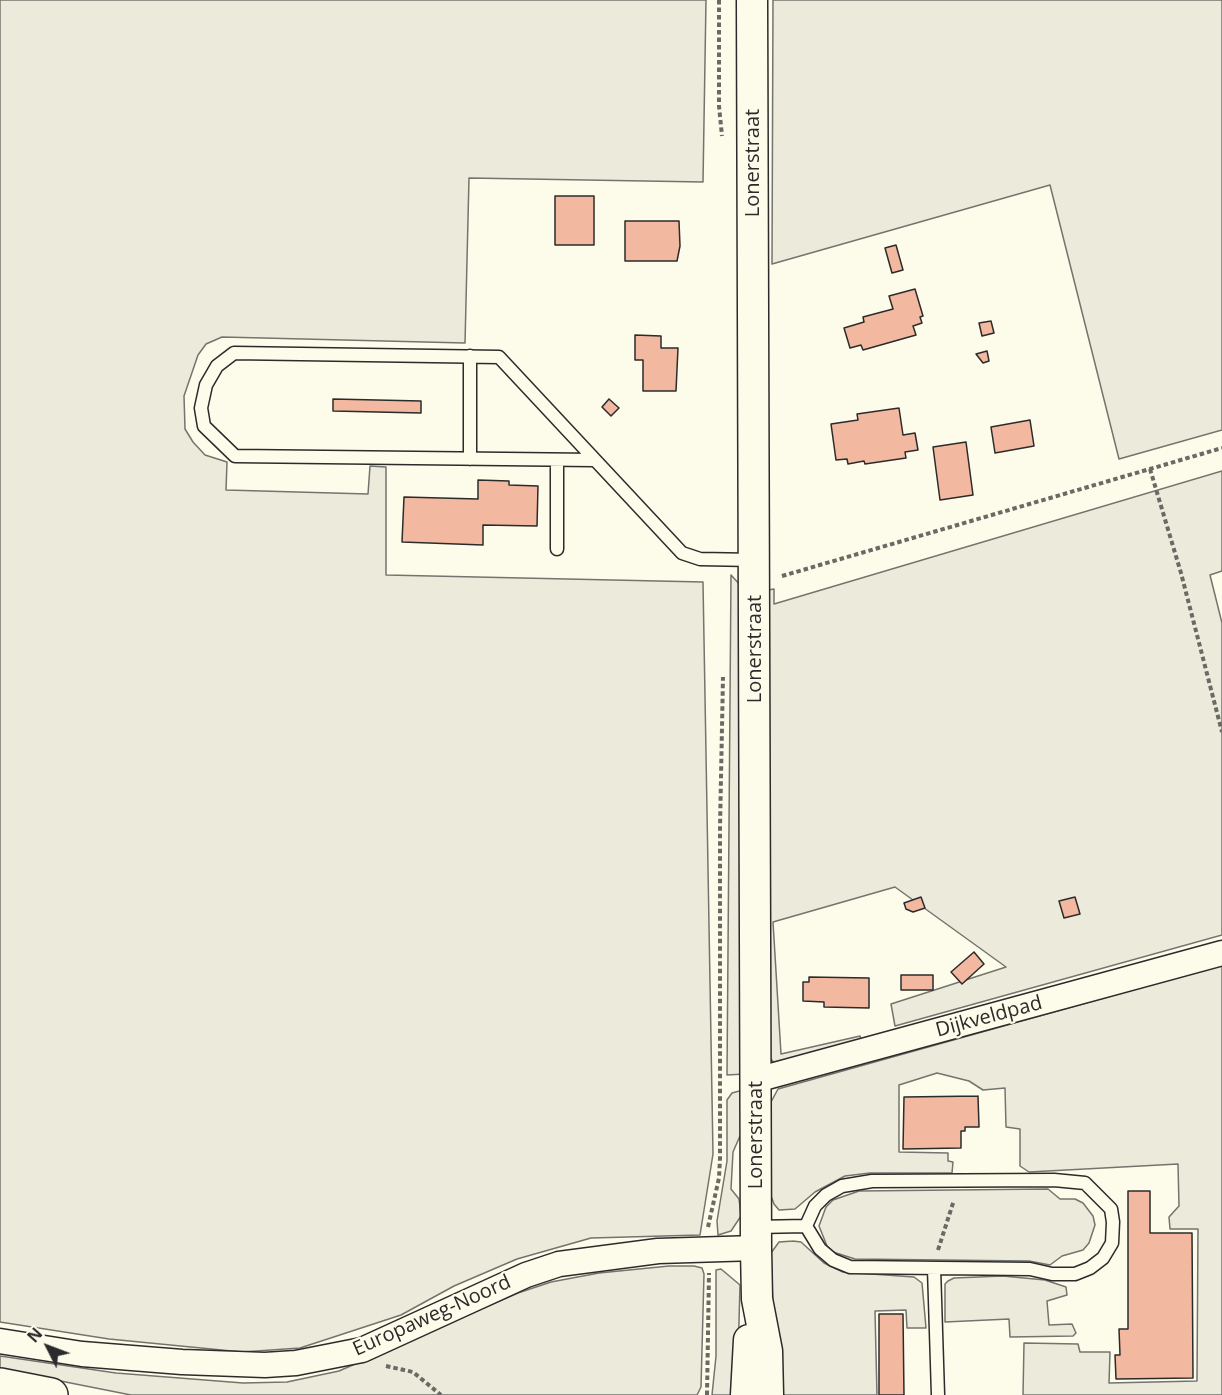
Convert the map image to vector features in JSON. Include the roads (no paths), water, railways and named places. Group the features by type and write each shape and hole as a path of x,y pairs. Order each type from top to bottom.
{"main road":[{"path":"0,1385 51,1395"}],"street":[{"name":"Lonerstraat","path":"752,0 756,1237 757,1299 767,1351 768,1395"},
{"name":"Dijkveldpad","path":"756,1080 1222,953"},
{"name":"Europaweg-Noord","path":"0,1341 82,1354 265,1365 335,1357 371,1346 526,1275 559,1264 658,1251 708,1251 756,1237"},
{"name":"Lonerstraat","path":"746,1395 747,1351 757,1299"}],"lane":[{"path":"594,460 235,456 222,446 204,426 201,408 206,385 217,366 234,353 499,357 682,553 700,559 754,568"},
{"path":"470,356 470,459"},
{"path":"557,460 557,549"},
{"path":"1054,1180 1085,1183 1111,1209 1112,1243 1103,1258 1090,1268 1075,1274 1052,1274 1030,1269 850,1267 833,1260 820,1250 806,1226 815,1206 826,1194 842,1186 872,1181 1054,1180"},
{"path":"756,1237 806,1226"},
{"path":"934,1268 938,1395"}]}
